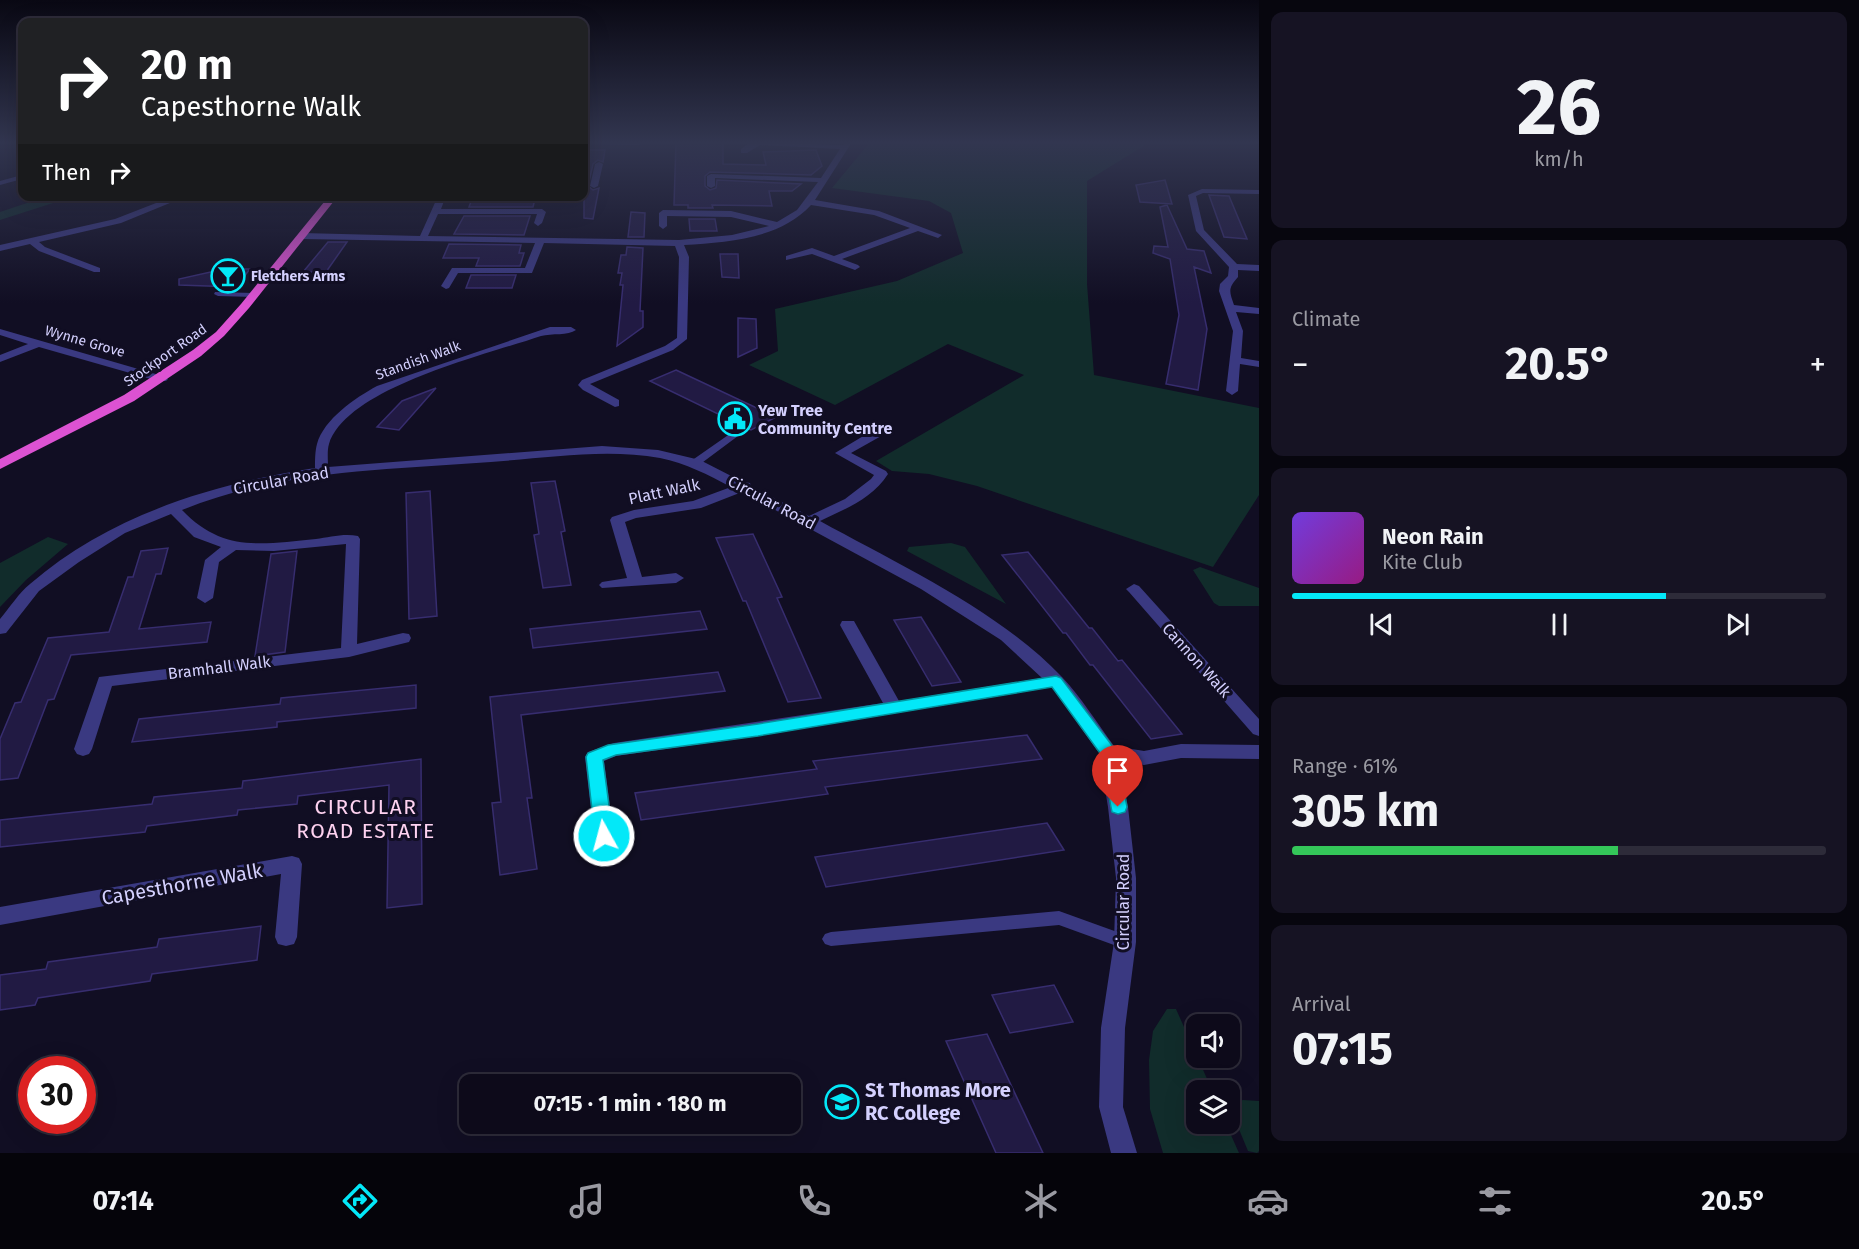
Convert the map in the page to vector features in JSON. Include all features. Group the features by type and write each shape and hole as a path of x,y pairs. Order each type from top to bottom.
{"highway":[{"name":"Stockport Road","path":"0,465 87,422 162,379 220,334 330,201"}],"street":[{"path":"302,236 679,243 734,237 778,225 796,215 814,196"},
{"path":"1192,196 1200,231 1234,267 1259,268"},
{"path":"0,248 118,221 170,201"},
{"path":"423,238 439,201"},
{"path":"810,202 876,213 938,235"},
{"path":"434,211 542,212 538,223"},
{"path":"663,226 663,213 732,214 778,225"},
{"path":"834,259 918,228"},
{"path":"32,241 42,249 97,270"},
{"path":"446,286 455,270 529,271 540,241"},
{"path":"615,403 584,385 586,382 669,348 682,339 684,257 679,243"},
{"path":"789,258 812,251 855,267"},
{"path":"1232,391 1238,331 1224,291 1225,284 1233,277 1234,267"},
{"path":"1230,308 1259,311"},
{"name":"Standish Walk","path":"321,471 323,444 333,426 363,398 381,388 446,364 550,330 571,330"},
{"name":"Wynne Grove","path":"0,332 162,379"},
{"path":"0,359 39,343"},
{"path":"1234,360 1259,364"},
{"path":"809,521 864,492 878,481 881,474 842,453 879,432"},
{"name":"Circular Road","path":"0,629 34,588 120,530 209,494 259,481 321,471 602,450 658,454 695,463 745,486 926,586 1006,636 1056,681 1108,752 1118,807 1126,878 1125,942 1113,1028 1111,1107 1124,1153"},
{"name":"Platt Walk","path":"636,582 617,520 634,514 696,505 745,486"},
{"path":"172,508 200,535 232,546 252,547 353,539 349,652"},
{"path":"205,598 212,560 232,546"},
{"path":"607,585 676,578"},
{"name":"Cannon Walk","path":"1134,589 1259,730"},
{"path":"848,625 894,707"},
{"name":"Bramhall Walk","path":"83,749 105,681 349,652 403,638"},
{"path":"604,836 594,757 614,750 758,730 1056,681"},
{"path":"1108,752 1144,758 1180,751 1259,752"},
{"name":"Capesthorne Walk","path":"0,916 292,864 286,938"}],"lane":[{"path":"218,294 254,295"},
{"path":"695,463 734,434"},
{"path":"831,939 1059,918 1125,942"}],"green space":[{"path":"890,196 1087,196 1087,284 1094,375 1259,408 1259,495 1213,567 977,486 929,474 892,471 876,461 1024,375 948,344 835,405 749,365 778,351 775,309 897,281 963,253 951,213 929,201"},
{"path":"33,201 59,201 0,220 0,212"},
{"path":"48,537 68,544 26,580 0,607 0,563"},
{"path":"951,543 965,547 1006,604 907,551 909,547"},
{"path":"1200,567 1259,588 1259,606 1219,606 1214,603 1193,570"},
{"path":"1167,1009 1176,1009 1186,1032 1186,1068 1202,1068 1208,1080 1186,1080 1186,1134 1230,1134 1239,1153 1163,1153 1150,1109 1149,1060 1153,1031"},
{"path":"1240,1101 1259,1101 1259,1151 1257,1153 1248,1151 1240,1132"}],"building":[{"path":"588,196 597,196 593,219 584,218 584,201 588,201"},
{"path":"674,196 770,196 772,206 712,205 713,208 688,208 688,205 674,205"},
{"path":"1139,196 1170,196 1172,204 1140,202"},
{"path":"1209,196 1229,196 1247,239 1224,237"},
{"path":"471,201 534,201 533,207 469,207"},
{"path":"1167,205 1187,249 1204,251 1211,273 1194,267 1207,329 1198,390 1166,384 1179,315 1170,259 1153,253 1154,246 1168,247 1160,207"},
{"path":"631,212 645,213 644,237 628,237"},
{"path":"464,216 530,216 524,235 454,234"},
{"path":"689,219 715,219 717,231 690,231"},
{"path":"328,242 347,242 326,272 303,272"},
{"path":"449,244 521,245 519,253 524,253 520,266 476,266 479,258 443,258"},
{"path":"627,247 643,248 640,311 643,311 643,327 617,346 623,285 620,285 622,273 618,273 621,255 626,255"},
{"path":"720,254 738,254 739,278 722,277"},
{"path":"224,269 250,269 236,287 179,285 179,279"},
{"path":"471,275 516,275 512,288 466,288"},
{"path":"738,318 756,319 757,348 738,357"},
{"path":"676,370 776,417 751,430 650,381"},
{"path":"436,388 399,430 377,427 402,401"},
{"path":"555,481 565,531 561,532 571,585 543,588 534,535 539,534 531,483"},
{"path":"430,491 437,616 409,619 406,493"},
{"path":"753,534 782,597 777,598 821,698 788,702 746,601 743,601 716,538"},
{"path":"168,548 161,574 156,574 139,629 211,622 207,642 71,655 54,699 48,700 18,778 0,780 0,739 15,703 21,702 48,638 109,632 128,577 133,577 141,551"},
{"path":"297,551 285,652 255,656 271,554"},
{"path":"1028,552 1089,628 1092,628 1118,661 1122,660 1182,734 1151,739 1002,555"},
{"path":"700,611 707,629 533,648 530,629"},
{"path":"921,617 961,682 932,686 894,620"},
{"path":"718,672 725,691 521,715 532,798 527,798 537,869 500,875 492,803 501,802 490,697"},
{"path":"416,685 416,708 277,722 277,727 132,742 139,719 280,704 281,698"},
{"path":"1027,735 1042,759 825,787 828,794 641,820 635,793 817,769 813,761"},
{"path":"421,759 422,904 387,908 389,785 298,796 297,804 238,810 237,815 147,826 145,832 0,847 0,820 152,804 154,797 242,788 243,781"},
{"path":"1047,823 1064,850 826,887 815,857"},
{"path":"261,926 257,960 152,974 150,981 38,998 35,1005 0,1010 0,975 46,969 48,962 157,947 159,939"},
{"path":"1054,985 1073,1022 1010,1033 992,995"},
{"path":"987,1034 1043,1153 996,1153 946,1041"}],"place":[{"name":"Fletchers Arms","path":"228,276"},
{"name":"Yew Tree Community Centre","path":"735,419"},
{"name":"St Thomas More RC College","path":"842,1102"}],"district":[{"name":"CIRCULAR ROAD ESTATE","path":"366,819"}],"route":[{"path":"604,836 594,757 614,750 758,730 1056,681 1108,752 1118,807"}]}
